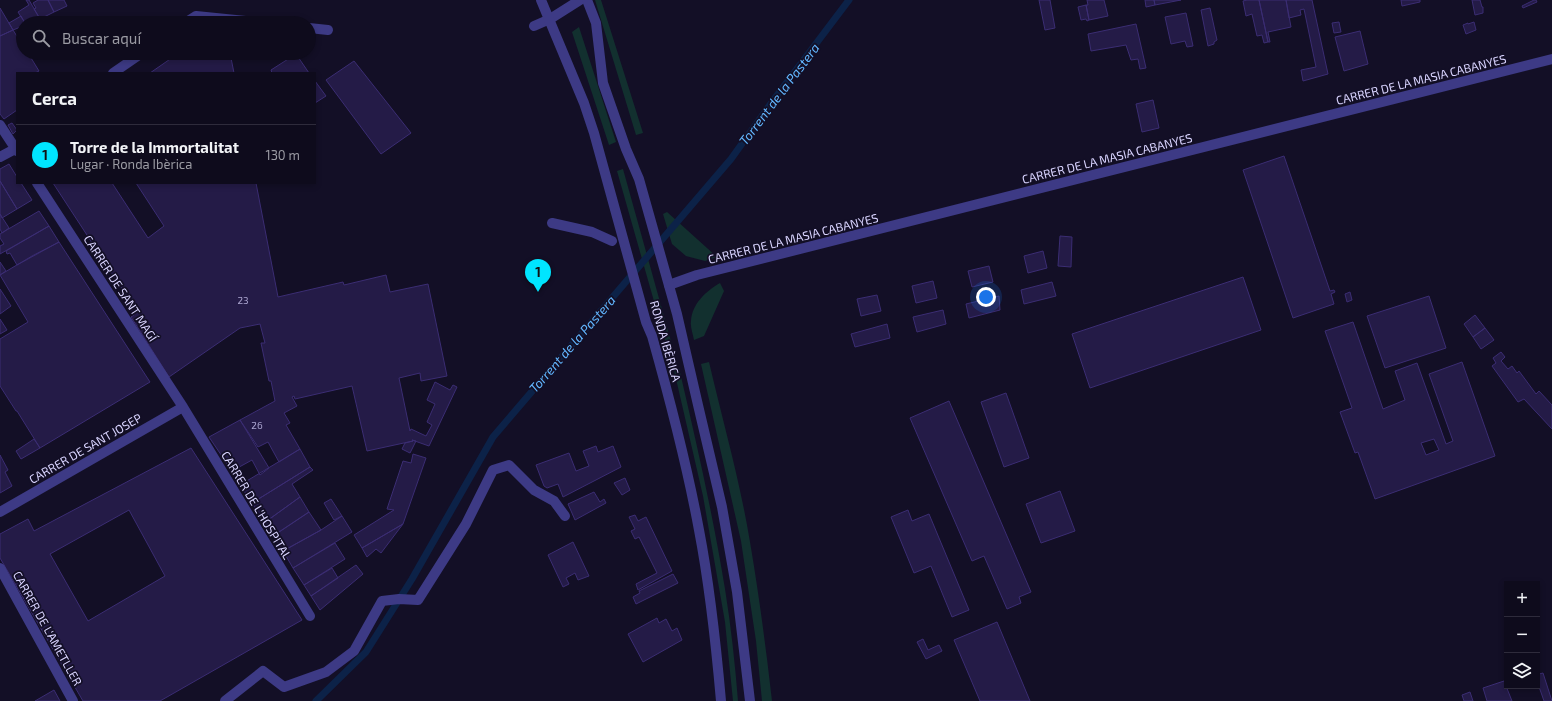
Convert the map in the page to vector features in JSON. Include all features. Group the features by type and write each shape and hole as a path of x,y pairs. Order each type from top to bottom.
{"street":[{"name":"RONDA IBÈRICA","path":"541,0 584,103 594,133 681,443 699,531 715,633 721,701"},
{"path":"534,26 550,19 580,0"},
{"name":"RONDA IBÈRICA","path":"587,0 596,23 603,83 626,149 639,179 669,285 722,508 737,592 750,701"},
{"path":"316,29 328,30"},
{"name":"CARRER DE LA MASIA CABANYES","path":"669,285 697,275 1552,59"},
{"path":"114,72 132,60"},
{"path":"0,125 16,149 0,157"},
{"name":"CARRER DE SANT MAGÍ","path":"39,184 183,407"},
{"path":"552,223 592,232 612,241"},
{"name":"CARRER DE SANT JOSEP","path":"0,512 183,407"},
{"name":"CARRER DE L'HOSPITAL","path":"183,407 310,616"},
{"path":"225,701 263,671 284,687 326,672 354,651 382,601 399,599 418,600 466,524 493,470 509,466 534,490 554,501 565,516"},
{"name":"CARRER DE L'AMETLLER","path":"0,568 73,701"}],"green space":[{"path":"595,0 601,0 643,133 636,135"},
{"path":"579,27 616,142 609,145 572,32"},
{"path":"623,169 672,345 667,347 617,171"},
{"path":"667,212 717,257 705,261 686,256 672,244 663,214"},
{"path":"720,283 724,291 704,336 694,340 691,323 694,309 705,294"},
{"path":"709,362 746,519 765,641 772,701 762,701 756,641 741,541 701,364"},
{"path":"679,368 704,478 720,561 731,631 738,701 733,701 725,622 703,496 674,370"}],"building":[{"path":"26,0 29,0 38,16 21,16 18,12 29,5"},
{"path":"38,0 48,0 54,12 46,16 38,16 34,9 36,8 33,3"},
{"path":"48,0 64,0 67,6 54,12"},
{"path":"1039,0 1050,0 1055,28 1045,30"},
{"path":"1087,0 1104,0 1108,16 1089,20 1086,5 1088,5"},
{"path":"1145,0 1154,0 1155,5 1146,7"},
{"path":"1154,0 1181,0 1155,5"},
{"path":"1259,0 1268,42 1264,43 1262,35 1257,36 1252,14 1246,16 1243,1"},
{"path":"1259,0 1286,0 1291,27 1268,32 1270,42 1268,42"},
{"path":"1286,0 1312,0 1328,74 1303,81 1301,70 1316,67 1304,9 1300,10 1301,15 1289,18"},
{"path":"1401,0 1420,0 1420,2 1402,6"},
{"path":"1472,0 1480,0 1483,7 1483,13 1475,15"},
{"path":"1534,0 1537,2 1523,8 1522,6"},
{"path":"1086,5 1089,20 1087,21 1086,19 1081,20 1078,7"},
{"path":"0,8 13,30 0,36"},
{"path":"1210,8 1217,40 1214,44 1208,46 1201,10"},
{"path":"1186,13 1193,46 1187,47 1185,41 1171,44 1165,17"},
{"path":"16,19 16,29 13,30 9,23"},
{"path":"1339,22 1341,32 1334,33 1332,23"},
{"path":"1474,22 1476,30 1466,34 1463,25"},
{"path":"1136,24 1146,68 1140,69 1138,59 1131,60 1126,45 1091,51 1088,34"},
{"path":"13,30 16,35 16,60 32,60 39,71 16,72 16,111 4,119 0,114 0,36"},
{"path":"1360,31 1368,64 1344,71 1335,37"},
{"path":"169,60 231,60 234,72 151,72"},
{"path":"287,60 300,60 308,72 272,72 271,70"},
{"path":"354,61 411,133 381,154 326,80"},
{"path":"316,82 326,96 316,102"},
{"path":"1153,100 1159,128 1142,132 1136,104"},
{"path":"12,123 16,129 13,134 8,125"},
{"path":"1284,156 1330,291 1334,290 1335,292 1331,294 1334,304 1293,318 1243,170"},
{"path":"9,164 16,175 16,184 22,184 32,200 17,209 0,181 0,169"},
{"path":"0,181 17,209 2,218 0,214"},
{"path":"54,184 113,184 148,238 164,226 137,184 256,184 278,297 343,282 344,285 386,275 390,292 428,284 447,376 421,381 420,373 399,378 410,431 411,429 426,436 432,425 427,422 435,404 427,400 435,382 450,390 453,385 457,387 429,446 412,440 413,441 367,451 352,386 295,399 294,396 292,397 297,406 284,413 290,423 286,425 300,449 279,462 268,442 258,447 240,420 275,401 261,343 265,343 260,324 240,328 169,377 131,317 134,315 130,309 132,304"},
{"path":"39,211 49,226 0,254 0,246 4,244 0,238 0,234"},
{"path":"0,214 9,228 2,233 0,229"},
{"path":"49,226 59,242 17,265 10,253 7,254 6,251"},
{"path":"1060,236 1072,237 1071,267 1058,266"},
{"path":"59,242 150,382 40,448 0,386 0,339 28,322 0,275"},
{"path":"1043,251 1047,268 1028,273 1024,256"},
{"path":"0,262 6,271 0,275"},
{"path":"989,266 993,282 972,287 968,271"},
{"path":"1243,277 1261,330 1090,388 1072,334"},
{"path":"933,281 937,298 916,303 912,286"},
{"path":"1052,282 1056,296 1024,304 1021,290"},
{"path":"0,289 11,306 0,314"},
{"path":"1350,292 1352,300 1347,302 1345,294"},
{"path":"877,295 881,311 861,316 857,299"},
{"path":"999,296 1000,310 969,318 966,304"},
{"path":"1429,296 1446,348 1385,368 1367,316"},
{"path":"943,310 946,324 917,332 913,317"},
{"path":"1475,315 1485,328 1473,337 1464,324"},
{"path":"0,319 7,330 0,334"},
{"path":"1353,322 1383,409 1405,400 1395,371 1417,363 1446,444 1453,441 1429,374 1462,362 1495,456 1375,499 1358,452 1355,453 1340,412 1352,408 1325,331","holes":["1434,439 1439,450 1426,455 1421,443"]},
{"path":"887,324 890,338 855,347 851,334"},
{"path":"1485,328 1494,340 1481,349 1473,337"},
{"path":"1501,352 1505,357 1501,361 1508,369 1512,366 1517,373 1519,371 1536,394 1539,391 1552,405 1552,429 1524,399 1518,402 1492,366 1496,363 1493,358"},
{"path":"1006,393 1029,458 1004,467 981,402"},
{"path":"949,401 1031,592 1019,597 1021,603 1007,609 984,556 972,561 910,418"},
{"path":"240,420 269,468 260,475 252,460 232,471 209,437"},
{"path":"34,439 40,448 21,459 16,451"},
{"path":"412,440 416,441 410,453 402,449 405,443 413,441"},
{"path":"596,446 598,452 613,446 621,467 563,497 558,484 547,488 544,486 536,465 569,453 576,471 589,466 583,451"},
{"path":"191,448 302,620 160,701 83,701 0,558 0,534 28,519 34,531","holes":["129,510 165,576 88,621 50,554"]},
{"path":"300,449 310,467 252,503 240,485"},
{"path":"413,454 426,458 403,524 362,548 354,535 394,510 387,509 403,461 411,463"},
{"path":"0,455 8,470 5,472 12,486 0,493"},
{"path":"310,467 313,470 292,484 300,497 264,523 252,503"},
{"path":"625,478 630,490 622,495 614,483"},
{"path":"1060,491 1075,531 1041,543 1026,504"},
{"path":"594,492 600,502 604,499 606,503 575,520 568,504"},
{"path":"300,497 309,512 273,536 264,523"},
{"path":"331,499 342,516 334,520 324,503"},
{"path":"908,510 912,521 929,514 969,610 952,617 931,566 914,573 891,517"},
{"path":"309,512 321,530 283,551 273,536"},
{"path":"635,515 638,521 646,517 672,571 638,590 636,584 657,573 639,537 635,539 631,531 635,529 629,517"},
{"path":"342,516 352,532 293,568 283,551 321,530"},
{"path":"403,524 381,553 376,549 367,557 362,548"},
{"path":"573,542 589,576 578,580 575,573 566,578 569,584 563,587 548,555"},
{"path":"335,543 345,559 304,585 293,568"},
{"path":"356,565 363,574 320,610 311,596"},
{"path":"332,568 338,578 311,596 304,585"},
{"path":"673,574 678,583 636,604 633,597 640,593 639,591"},
{"path":"657,618 659,623 666,619 672,631 677,628 682,640 643,662 628,634"},
{"path":"997,622 1030,701 980,701 954,640"},
{"path":"923,639 928,650 939,645 942,651 926,659 917,642"},
{"path":"1543,673 1552,701 1544,701 1540,689 1540,674"},
{"path":"1504,681 1504,689 1507,689 1512,701 1487,701 1483,688"},
{"path":"54,690 60,701 35,701"},
{"path":"1470,692 1473,701 1464,701 1462,695"}],"waterway":[{"name":"Torrent de la Pastera","path":"316,701 366,652 412,579 493,437 731,159 849,0"}],"place":[{"name":"Torre de la Immortalitat","path":"538,292"}]}
